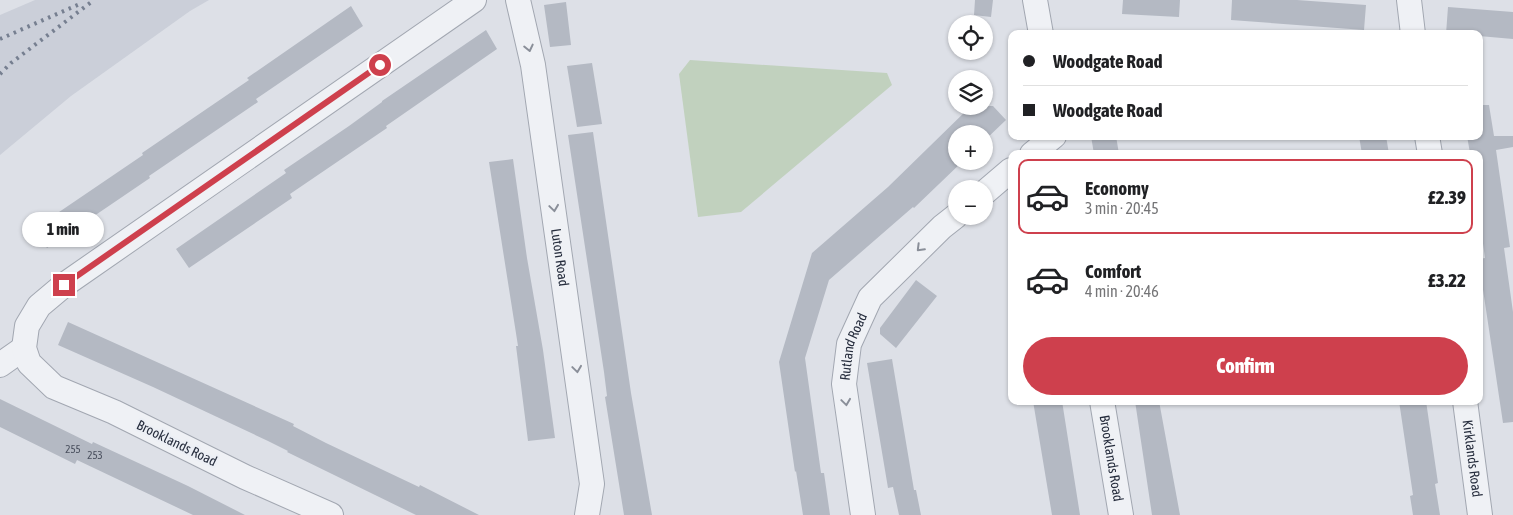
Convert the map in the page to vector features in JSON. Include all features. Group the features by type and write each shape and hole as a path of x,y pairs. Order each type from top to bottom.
{"street":[{"path":"0,365 27,356 27,326 39,306 64,285 474,0"},
{"name":"Luton Road","path":"518,0 533,65 592,484 587,515"},
{"path":"1035,0 1040,30"},
{"path":"1408,0 1412,30"},
{"path":"1037,150 1050,140"},
{"path":"993,185 1008,173"},
{"name":"Rutland Road","path":"863,515 844,384 849,344 870,298 948,223"},
{"name":"Brooklands Road","path":"27,356 54,387 114,412 244,477 331,515"},
{"name":"Brooklands Road","path":"1103,405 1121,515"},
{"name":"Kirklands Road","path":"1466,405 1480,515"}],"shaded area":[{"path":"35,0 209,0 190,11 71,96 0,155 0,15"}],"green space":[{"path":"690,60 887,73 892,85 741,212 698,217 679,74"}],"building":[{"path":"975,0 993,0 991,15 974,15"},
{"path":"1123,0 1180,0 1179,17 1122,14"},
{"path":"1232,0 1297,0 1366,5 1364,30 1231,20"},
{"path":"566,2 571,45 550,47 544,5"},
{"path":"351,6 363,26 256,99 258,102 149,176 150,178 47,248 37,234 37,227 143,155 142,153 249,80 247,78"},
{"path":"1448,7 1513,12 1513,39 1483,36 1483,30 1446,30"},
{"path":"486,30 497,49 386,126 387,128 290,194 292,198 189,268 176,249 286,173 284,170"},
{"path":"592,63 602,124 577,127 567,66"},
{"path":"1483,105 1489,105 1494,136 1513,136 1513,147 1496,150 1510,247 1504,248 1513,312 1513,422 1503,423 1483,290 1483,258 1485,258 1483,244 1483,150 1469,150 1468,140 1483,140"},
{"path":"993,106 1006,120 993,132 993,125 952,125 962,115 993,115"},
{"path":"948,128 948,170 954,170 914,208 829,280 805,358 821,473 824,473 830,515 803,515 779,362 812,253 888,187"},
{"path":"593,132 631,393 652,515 624,515 605,397 607,396 604,372 568,135"},
{"path":"1092,140 1117,140 1118,150 1093,150"},
{"path":"1360,140 1387,140 1388,150 1361,150"},
{"path":"513,159 555,438 528,441 516,346 518,346 489,162"},
{"path":"916,280 937,296 896,348 880,334 880,328"},
{"path":"68,322 294,424 293,426 326,443 419,487 420,485 479,515 416,515 268,441 58,345"},
{"path":"892,359 914,490 916,490 921,515 899,515 893,487 888,488 867,363"},
{"path":"0,399 92,444 93,442 188,486 245,515 193,515 77,460 75,464 0,427"},
{"path":"1034,405 1063,405 1080,515 1052,515"},
{"path":"1136,405 1160,405 1180,515 1152,515"},
{"path":"1400,405 1427,405 1438,483 1435,484 1440,515 1413,515 1410,496 1413,495"}],"railway":[{"path":"0,74 11,63 94,0"},
{"path":"0,39 82,3"}],"route":[{"path":"64,285 380,65"}]}
